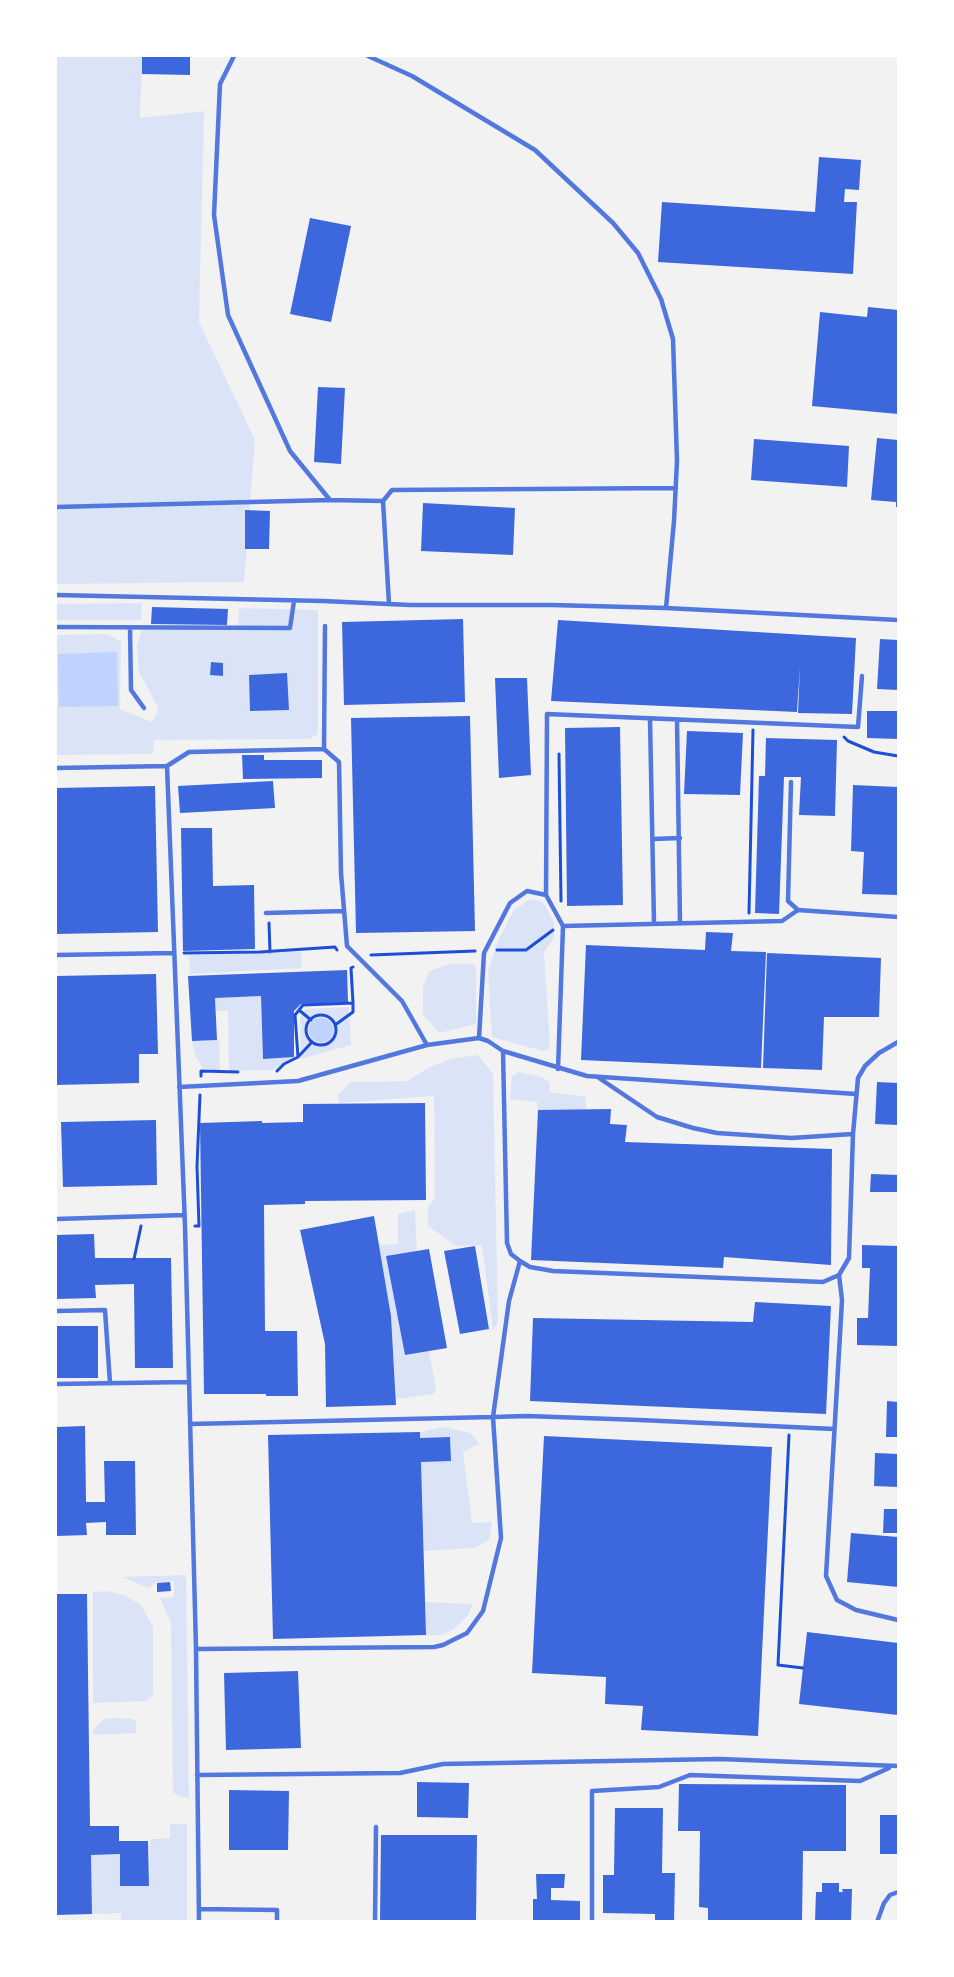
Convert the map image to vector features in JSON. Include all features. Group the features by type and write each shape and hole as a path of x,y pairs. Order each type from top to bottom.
{"lane":[{"path":"234,56 220,84 214,215 228,315 290,452 330,500"},
{"path":"368,56 412,76 535,150 613,223 638,254 661,299 674,339 677,461 666,608"},
{"path":"389,604 383,501 392,490 676,489"},
{"path":"56,507 330,500 383,501"},
{"path":"56,596 666,608 898,620"},
{"path":"56,627 290,628 294,601"},
{"path":"324,749 325,627"},
{"path":"130,628 132,690 144,708"},
{"path":"558,1068 563,926 546,895 547,714 858,727 862,676"},
{"path":"650,719 654,923"},
{"path":"677,720 680,922"},
{"path":"56,768 167,766 189,752 324,749 339,762 341,873 347,946 402,1001 427,1045"},
{"path":"167,766 185,1226 196,1649 199,1922"},
{"path":"791,782 788,902 798,910 898,917"},
{"path":"653,839 680,838"},
{"path":"479,1038 484,953 510,903 526,891 546,895"},
{"path":"563,926 782,921 798,910"},
{"path":"266,913 344,911"},
{"path":"56,956 173,953"},
{"path":"179,1087 298,1081 427,1045 479,1038 503,1051 587,1076 856,1094"},
{"path":"503,1051 507,1244 511,1254 520,1261 530,1266 553,1271 823,1282 839,1275 849,1258 853,1134 858,1078 865,1066 879,1053 898,1042"},
{"path":"596,1076 657,1117 693,1128 717,1133 791,1138 853,1134"},
{"path":"56,1219 184,1215"},
{"path":"196,1649 434,1647 467,1633 483,1611 501,1538 493,1417 508,1301 520,1261"},
{"path":"839,1275 842,1300 826,1576 837,1600 856,1610 898,1620"},
{"path":"56,1311 105,1310 110,1383"},
{"path":"56,1384 189,1383"},
{"path":"190,1424 538,1416 834,1429"},
{"path":"197,1775 400,1773 443,1764 720,1759 896,1767"},
{"path":"592,1922 592,1791 659,1786 690,1774 860,1780 896,1767"},
{"path":"375,1922 376,1827"},
{"path":"877,1922 884,1903 890,1895 898,1892"},
{"path":"199,1909 277,1910 277,1922"}],"path":[{"path":"749,914 753,730"},
{"path":"266,913 269,918 270,952"},
{"path":"173,953 270,952 335,947"},
{"path":"298,1057 295,1016 303,1005 353,1003 353,1012 336,1025"},
{"path":"299,1010 311,1020"},
{"path":"322,1015 330,1018 336,1025 336,1034 332,1041 325,1045 316,1045 309,1040 306,1031 308,1023 314,1017 322,1015"},
{"path":"268,1072 277,1072 284,1064 298,1057 312,1042"},
{"path":"185,1226 199,1226 197,1166 201,1071 240,1072"},
{"path":"134,1258 139,1226 151,1226"},
{"path":"790,1427 778,1665 803,1668"}],"shaded area":[{"path":"56,56 142,56 140,118 204,111 199,322 255,440 244,582 56,584"},
{"path":"142,603 141,620 56,620 56,604"},
{"path":"239,608 318,610 318,734 309,739 154,740 153,754 56,755 56,635 108,634 121,642 120,709 152,722 159,709 139,672 137,648 142,627 238,628"},
{"path":"530,899 543,902 554,922 554,938 544,952 550,1048 543,1051 492,1037 488,972 497,943 513,911"},
{"path":"301,952 302,968 190,974 189,955"},
{"path":"450,964 474,964 476,969 476,1024 439,1033 423,1015 423,987 429,971"},
{"path":"261,996 263,1059 294,1057 273,1070 229,1071 228,1011 216,1011 215,998"},
{"path":"349,1007 351,1045 301,1059 300,1018 305,1009"},
{"path":"219,1040 220,1071 203,1068 196,1058 192,1041"},
{"path":"478,1055 493,1074 498,1321 493,1331 482,1245 456,1246 428,1226 428,1207 435,1198 434,1096 339,1103 338,1095 350,1082 407,1081 428,1068 450,1059"},
{"path":"519,1072 542,1077 549,1082 550,1092 586,1097 586,1110 538,1110 537,1102 510,1099 512,1076"},
{"path":"415,1210 417,1251 387,1257 405,1355 429,1351 436,1390 433,1394 396,1399 391,1316 379,1245 398,1244 398,1214"},
{"path":"444,1427 471,1433 479,1444 463,1452 472,1523 492,1522 489,1540 474,1548 424,1551 421,1462 451,1461 450,1437 420,1438 420,1432"},
{"path":"186,1575 189,1798 180,1797 173,1792 171,1622 160,1598 174,1597 174,1581 156,1582 148,1588 122,1577"},
{"path":"107,1591 124,1595 141,1605 153,1627 153,1695 146,1701 93,1703 93,1592"},
{"path":"425,1602 473,1604 468,1615 454,1629 441,1635 426,1635"},
{"path":"107,1718 133,1719 136,1722 136,1733 94,1735 92,1732 99,1723"},
{"path":"170,1824 187,1824 187,1921 121,1921 121,1913 92,1914 91,1855 120,1854 120,1886 149,1886 150,1839 170,1838"}],"water":[{"path":"117,652 118,706 59,707 58,654"},
{"path":"321,1018 329,1022 333,1030 329,1038 321,1042 313,1038 309,1030 313,1022"}],"building":[{"path":"142,56 190,56 190,75 142,74"},
{"path":"819,157 861,160 859,190 845,189 844,202 857,202 853,274 658,262 662,202 815,212"},
{"path":"310,218 351,226 331,322 290,314"},
{"path":"868,307 898,310 898,414 812,406 820,312 867,317"},
{"path":"318,387 345,388 341,464 314,462"},
{"path":"877,438 898,440 898,507 896,507 896,502 871,500"},
{"path":"754,439 849,446 847,487 751,480"},
{"path":"423,503 515,508 513,555 421,551"},
{"path":"245,510 270,511 269,549 245,549"},
{"path":"152,607 228,609 227,625 151,624"},
{"path":"463,619 465,702 344,705 342,622"},
{"path":"558,620 856,638 852,714 798,713 800,666 797,712 551,701"},
{"path":"880,639 898,640 898,690 877,689"},
{"path":"211,662 223,663 223,676 210,675"},
{"path":"287,673 289,710 250,711 249,675"},
{"path":"495,678 527,678 531,775 499,778"},
{"path":"867,711 898,711 898,739 867,738"},
{"path":"470,716 475,931 356,933 351,718"},
{"path":"620,727 623,905 567,906 565,728"},
{"path":"687,731 743,733 740,795 684,794"},
{"path":"766,738 837,740 835,816 799,815 801,777 784,777 779,914 755,913 759,776 765,776"},
{"path":"242,755 264,755 264,760 322,760 322,778 243,779"},
{"path":"273,781 275,808 180,813 178,786"},
{"path":"853,785 898,787 898,895 862,894 864,852 851,851"},
{"path":"155,786 158,932 56,934 56,788"},
{"path":"181,828 212,828 213,886 254,885 255,949 183,951"},
{"path":"706,932 733,933 731,951 766,952 761,1068 581,1060 586,945 705,950"},
{"path":"767,953 881,958 879,1017 824,1017 822,1070 763,1068"},
{"path":"347,970 348,1002 301,1004 294,1011 294,1057 263,1059 261,996 215,998 217,1040 192,1041 188,976"},
{"path":"156,974 158,1054 139,1054 139,1083 56,1085 56,976"},
{"path":"877,1082 898,1083 898,1125 875,1124"},
{"path":"425,1103 426,1200 305,1201 305,1204 264,1205 265,1331 297,1331 298,1396 204,1394 200,1123 303,1122 303,1104"},
{"path":"611,1109 610,1124 627,1125 625,1142 832,1149 831,1265 724,1257 723,1268 531,1260 538,1110"},
{"path":"156,1120 157,1185 63,1187 61,1122"},
{"path":"871,1174 898,1175 898,1192 870,1192"},
{"path":"374,1216 391,1316 396,1405 326,1407 325,1344 300,1230"},
{"path":"94,1234 95,1258 171,1258 173,1368 135,1368 134,1284 95,1285 96,1298 56,1299 56,1235"},
{"path":"862,1245 898,1246 898,1346 857,1345 857,1318 868,1318 870,1268 862,1268"},
{"path":"475,1246 489,1329 460,1334 444,1251"},
{"path":"429,1249 447,1348 405,1355 386,1256"},
{"path":"755,1302 831,1306 826,1414 530,1401 533,1318 753,1322"},
{"path":"56,1326 98,1326 98,1378 56,1378"},
{"path":"887,1401 898,1402 898,1437 886,1437"},
{"path":"85,1426 86,1502 105,1502 104,1461 135,1461 136,1535 106,1535 106,1522 86,1523 87,1535 56,1536 56,1427"},
{"path":"420,1432 420,1438 450,1437 451,1461 421,1462 426,1635 273,1639 268,1435"},
{"path":"544,1436 772,1447 758,1736 641,1730 643,1706 605,1704 606,1677 532,1673"},
{"path":"875,1453 898,1454 898,1487 874,1486"},
{"path":"884,1509 898,1509 898,1533 883,1533"},
{"path":"851,1533 898,1537 898,1587 847,1582"},
{"path":"170,1582 171,1591 157,1592 157,1583"},
{"path":"56,1594 87,1594 90,1826 119,1826 119,1841 148,1841 149,1886 120,1886 120,1854 91,1855 92,1914 56,1915"},
{"path":"807,1632 898,1643 898,1715 799,1704"},
{"path":"298,1671 301,1748 226,1750 224,1673"},
{"path":"417,1782 469,1783 468,1818 417,1817"},
{"path":"679,1784 846,1785 846,1851 803,1851 802,1922 708,1922 708,1908 699,1907 700,1831 678,1831"},
{"path":"229,1790 289,1791 288,1850 229,1850"},
{"path":"615,1808 663,1808 662,1873 675,1873 674,1922 655,1922 655,1914 603,1913 603,1875 614,1875"},
{"path":"880,1815 898,1815 898,1854 880,1854"},
{"path":"381,1835 477,1835 476,1922 380,1922"},
{"path":"536,1874 565,1874 564,1888 551,1888 551,1900 580,1901 580,1922 533,1922 533,1899 537,1899"},
{"path":"822,1883 839,1883 839,1892 843,1892 842,1889 852,1889 851,1922 815,1922 816,1892 822,1892"}]}
